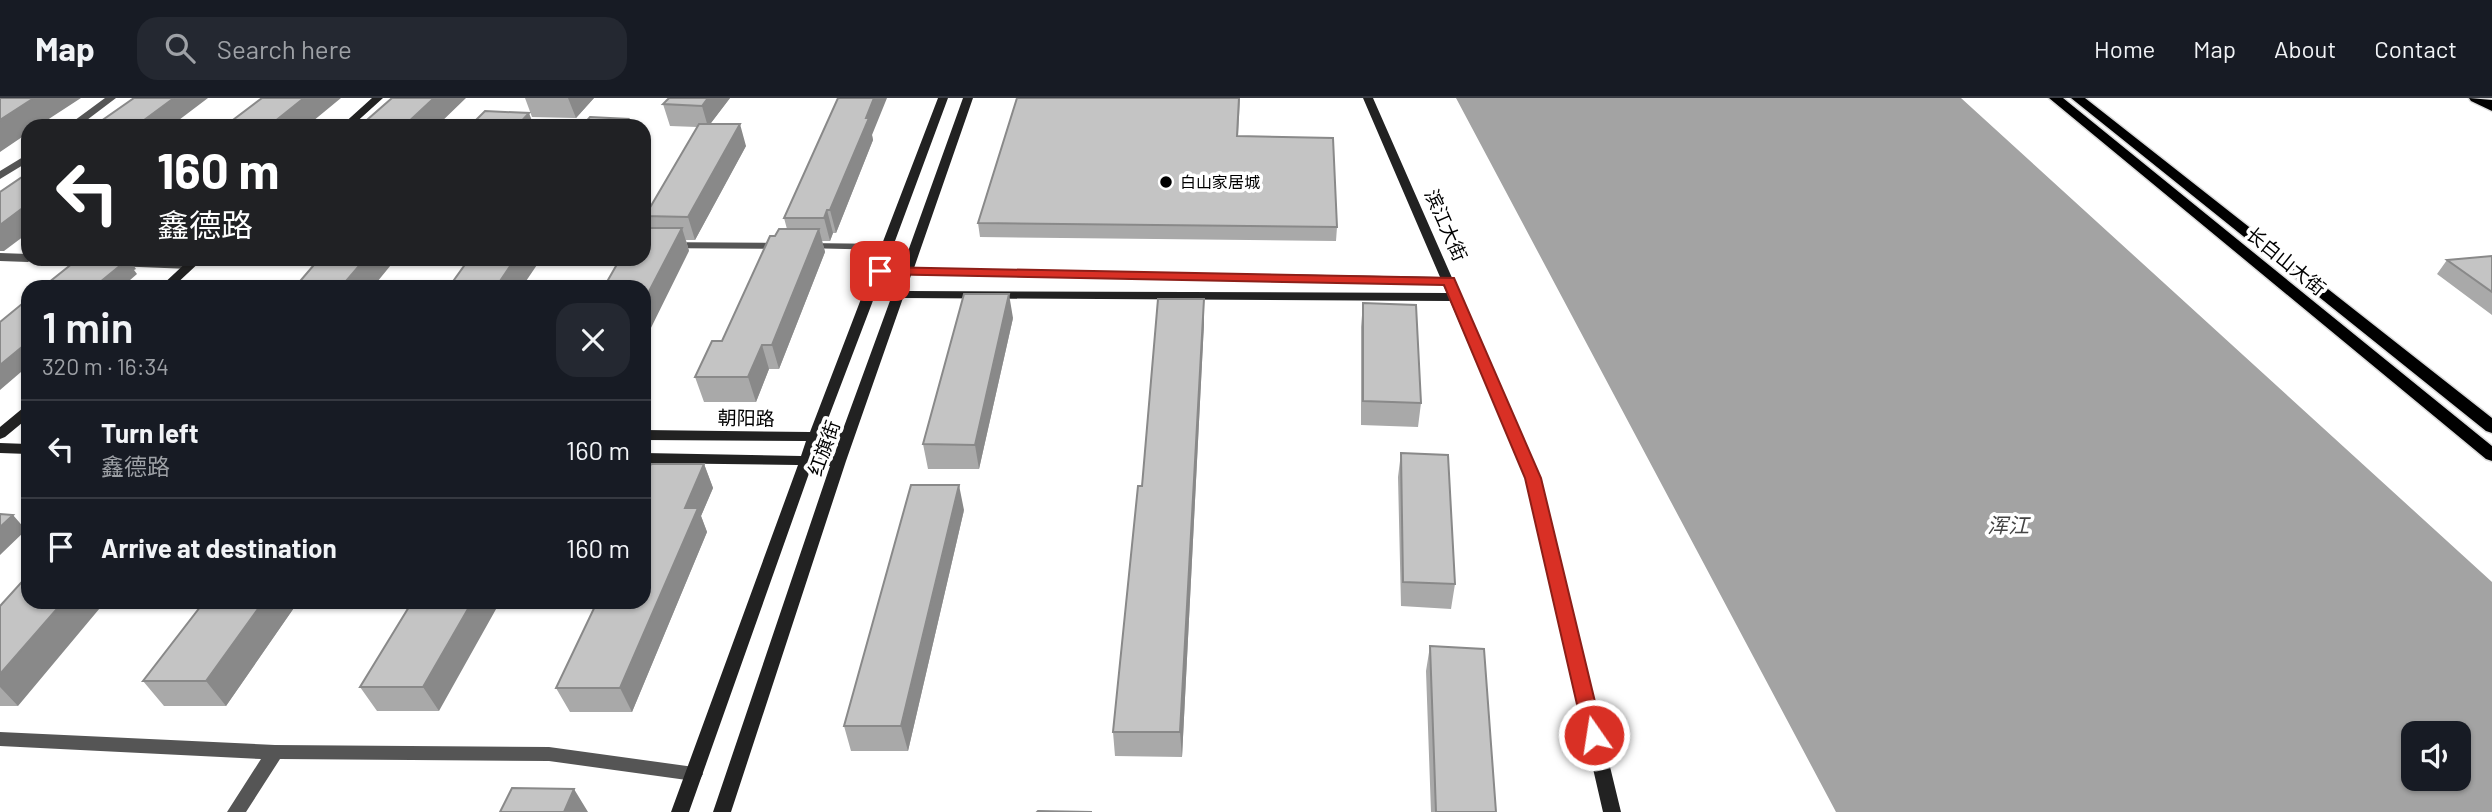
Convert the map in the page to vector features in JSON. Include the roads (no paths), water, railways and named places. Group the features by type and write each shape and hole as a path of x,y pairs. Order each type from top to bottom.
{"highway":[{"path":"2476,98 2492,106"}],"main road":[{"name":"长白山大街","path":"2054,98 2492,455"},
{"name":"长白山大街","path":"2077,98 2492,427"}],"street":[{"path":"82,119 111,98"},
{"path":"353,119 378,98"},
{"path":"680,812 806,460 872,294 943,98"},
{"name":"红旗街","path":"722,812 839,461 968,98"},
{"name":"滨江大街","path":"1368,98 1533,478 1612,812"},
{"path":"0,176 21,162"},
{"path":"651,246 889,247"},
{"path":"0,257 21,258"},
{"path":"174,280 189,266"},
{"path":"880,271 1449,281"},
{"path":"872,294 1456,297"},
{"path":"0,434 6,424"},
{"name":"朝阳路","path":"651,436 814,439 848,437"},
{"path":"0,449 21,449"},
{"path":"651,458 839,461"},
{"path":"0,739 275,752 549,754 694,774"},
{"path":"236,812 275,752"}],"water":[{"name":"浑江","path":"1456,98 1961,98 2492,582 2492,812 1836,812"}],"place":[{"name":"白山家居城","path":"1166,182"}]}
